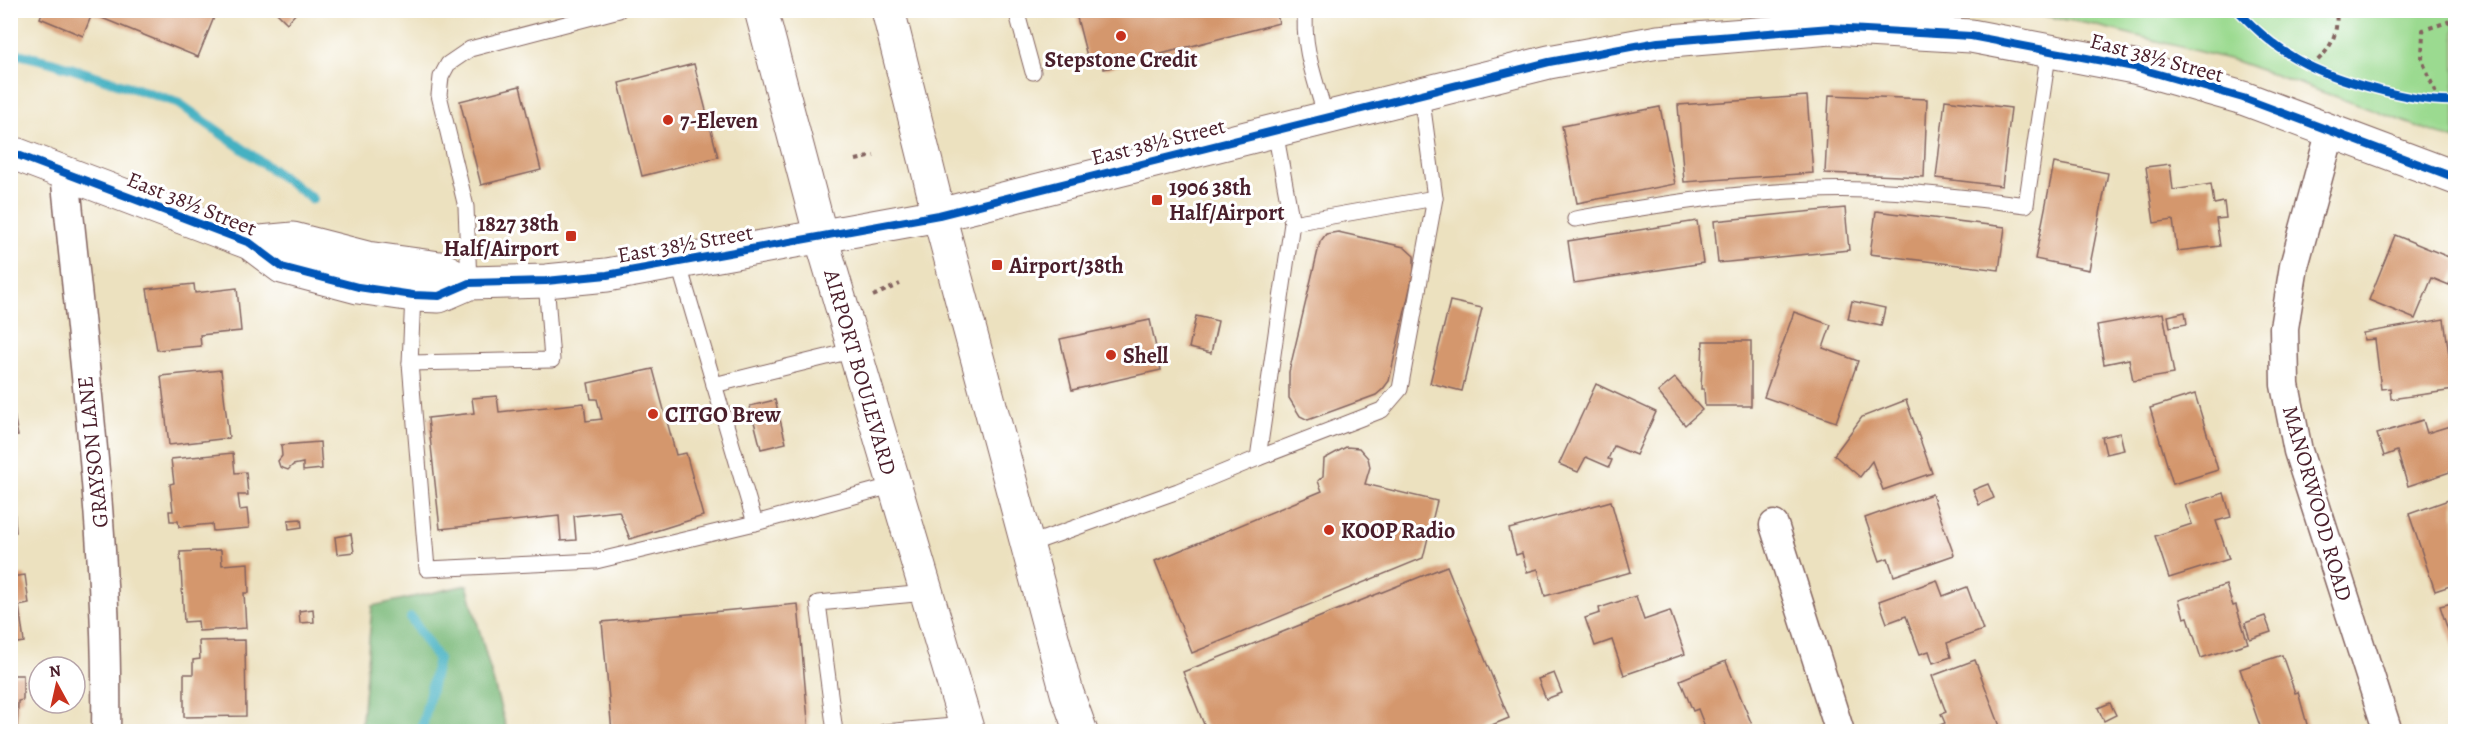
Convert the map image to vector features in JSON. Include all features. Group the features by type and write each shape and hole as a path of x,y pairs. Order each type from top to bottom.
{"street":[{"name":"AIRPORT BOULEVARD","path":"761,10 821,237 967,728"},
{"path":"888,10 939,215 1027,545 1067,693 1081,732"},
{"name":"East 38½ Street","path":"10,152 250,243 282,267 358,287 413,295 439,296 469,283 546,281 607,274 939,215 1549,62 1658,42 1831,28 1971,36 2049,49 2134,67 2243,98 2456,178"},
{"name":"MANORWOOD ROAD","path":"2331,130 2294,266 2284,328 2285,385 2298,451 2388,732"},
{"name":"GRAYSON LANE","path":"65,173 102,559 107,656 106,732"},
{"name":"East 38½ Street","path":"250,243 293,239 367,258 440,268 469,283"},
{"path":"1774,525 1840,732"}],"lane":[{"path":"469,283 466,207 439,95 441,78 448,64 470,49 619,10"},
{"path":"1016,10 1033,72"},
{"path":"1306,10 1305,22 1311,64 1326,118"},
{"path":"1575,219 1661,204 1832,190 1947,195 2026,206 2049,49"},
{"path":"1027,545 1178,490 1382,410 1400,389 1435,198 1421,94"},
{"path":"1258,458 1292,223 1275,130"},
{"path":"1292,223 1435,198"},
{"path":"678,262 755,523"},
{"path":"410,363 552,360 546,281"},
{"path":"413,295 410,363 427,569 596,561 755,523 895,485"},
{"path":"714,385 855,350"},
{"path":"835,732 818,603 926,593"},
{"path":"884,732 967,728"}],"path":[{"path":"2307,64 2322,57 2331,45 2337,29 2336,10"},
{"path":"2438,101 2422,60 2423,30 2448,22 2456,14"},
{"path":"2307,64 2324,72"},
{"path":"856,160 874,156"},
{"path":"868,299 900,284"}],"green space":[{"path":"2016,11 2455,11 2455,140 2236,61 2090,24"},
{"path":"467,585 507,731 361,731 372,606"}],"building":[{"path":"43,10 217,10 198,57 92,14 83,36 40,18"},
{"path":"274,10 299,10 287,23"},
{"path":"1075,10 1276,10 1279,23 1104,69 1101,61 1089,64"},
{"name":"7-Eleven","path":"694,64 718,157 642,176 619,83"},
{"path":"520,86 541,170 481,185 460,101"},
{"path":"1829,95 1927,99 1924,177 1825,173"},
{"path":"1807,96 1813,173 1684,182 1678,105"},
{"path":"1945,100 2011,108 2002,186 1936,178"},
{"path":"1660,107 1675,184 1577,203 1562,126"},
{"path":"2054,163 2108,173 2089,270 2035,259"},
{"path":"2170,164 2173,190 2211,184 2214,204 2224,202 2226,218 2216,219 2220,246 2177,251 2173,220 2154,223 2146,167"},
{"path":"1845,208 1849,250 1718,263 1714,221"},
{"path":"1876,211 2005,227 1999,270 1870,254"},
{"path":"1697,221 1703,263 1574,283 1568,241"},
{"path":"1338,232 1404,247 1414,256 1414,271 1389,381 1376,395 1308,420 1300,416 1289,398 1289,372 1320,242 1326,234"},
{"path":"2395,235 2456,260 2456,270 2449,285 2432,278 2415,319 2369,300"},
{"path":"194,284 195,293 237,288 241,331 200,335 201,346 157,350 147,289"},
{"path":"1450,301 1482,308 1462,391 1430,383"},
{"path":"1852,301 1885,308 1881,326 1848,319"},
{"path":"1794,312 1831,325 1823,348 1858,361 1836,422 1764,397"},
{"path":"2185,312 2187,324 2170,327 2168,316"},
{"path":"2163,313 2174,374 2133,381 2129,359 2104,364 2097,325"},
{"path":"1196,316 1218,321 1211,353 1189,348"},
{"path":"2444,319 2454,390 2391,399 2390,388 2381,389 2375,339 2364,340 2363,333"},
{"name":"Shell","path":"1150,320 1161,370 1072,390 1060,339"},
{"path":"1703,341 1751,341 1751,406 1705,406 1704,389 1701,389"},
{"path":"653,369 676,455 686,453 703,516 630,539 619,511 574,516 576,540 561,541 559,516 440,529 428,418 474,413 472,398 497,396 499,412 584,403 586,421 602,419 597,399 591,399 588,383"},
{"path":"221,370 229,438 169,445 161,376"},
{"path":"1675,378 1702,410 1685,425 1658,392"},
{"path":"1596,384 1656,412 1636,455 1614,446 1608,459 1612,460 1609,467 1586,457 1578,472 1559,464"},
{"path":"10,391 18,436 10,437"},
{"path":"2195,394 2218,470 2173,484 2150,408"},
{"path":"775,400 786,443 761,449 750,406"},
{"path":"1906,400 1932,473 1883,490 1872,461 1860,477 1834,455 1862,417"},
{"path":"2423,420 2427,433 2453,425 2456,470 2408,486 2397,451 2384,456 2377,434"},
{"path":"2120,433 2124,450 2106,454 2102,437"},
{"path":"320,442 322,469 303,471 303,463 293,465 288,470 280,467 278,461 282,456 281,445"},
{"name":"KOOP Radio","path":"1346,447 1359,448 1368,458 1370,467 1365,484 1437,501 1423,558 1192,653 1155,561 1322,491 1318,481 1323,476 1324,459"},
{"path":"233,453 235,473 246,472 248,495 238,495 240,510 247,509 249,528 213,531 212,524 179,527 178,521 170,521 169,511 173,511 170,484 174,483 171,459"},
{"path":"1988,484 1994,498 1979,505 1973,490"},
{"path":"10,493 13,493 16,532 10,533"},
{"path":"2224,493 2231,517 2216,521 2229,559 2169,578 2155,536 2192,524 2185,505"},
{"path":"1932,494 1954,555 1894,576 1888,558 1880,561 1865,518"},
{"path":"2454,498 2456,584 2435,591 2409,514"},
{"path":"1611,501 1631,572 1545,596 1538,569 1527,572 1522,553 1516,555 1509,529"},
{"path":"301,519 302,527 289,529 288,520"},
{"path":"351,534 354,552 337,554 335,537"},
{"path":"221,550 222,565 248,563 249,593 244,593 246,628 199,631 198,621 184,622 180,552"},
{"path":"1447,566 1509,718 1475,732 1207,732 1183,672"},
{"path":"25,575 29,604 19,606 24,642 10,644 10,577"},
{"path":"1937,580 1943,596 1967,587 1983,630 1947,643 1951,657 1933,663 1929,651 1920,654 1906,616 1887,623 1879,601"},
{"path":"2226,585 2233,606 2236,605 2248,643 2201,658 2188,617 2184,618 2179,600"},
{"path":"1636,596 1644,620 1670,611 1685,654 1624,675 1612,640 1595,646 1585,618 1600,613 1599,608"},
{"path":"2456,602 2456,651 2455,651 2440,606"},
{"path":"798,604 809,732 612,732 602,622"},
{"path":"313,609 314,622 300,623 299,611"},
{"path":"2265,616 2271,632 2250,639 2245,623"},
{"path":"245,640 246,716 184,717 184,674 193,674 193,660 200,659 199,641"},
{"path":"2282,655 2295,693 2298,692 2308,728 2297,732 2262,732 2240,669"},
{"path":"1975,660 2001,729 1993,732 1923,732 1945,723 1941,714 1946,712 1932,676"},
{"path":"1726,661 1755,732 1707,732 1698,709 1693,711 1680,680"},
{"path":"1554,673 1562,693 1546,699 1538,679"},
{"path":"10,675 23,675 23,700 18,701 17,732 10,732"},
{"path":"2110,703 2116,715 2104,721 2098,708"}],"waterway":[{"path":"10,52 51,62 177,102 313,199"},
{"path":"411,618 438,659 421,732"}],"cycle path":[{"path":"2237,10 2274,44 2290,55 2332,76 2397,94 2439,101 2456,101"},
{"path":"10,152 250,243 282,267 358,287 413,295 439,296 469,283 546,281 607,275 939,215 1549,62 1658,42 1831,28 1971,36 2134,67 2243,98 2456,178"}],"place":[{"name":"Stepstone Credit","path":"1121,36"},
{"name":"7-Eleven","path":"668,120"},
{"name":"1906 38th Half/Airport","path":"1157,200"},
{"name":"1827 38th Half/Airport","path":"571,236"},
{"name":"Airport/38th","path":"997,265"},
{"name":"Shell","path":"1111,355"},
{"name":"CITGO Brew","path":"653,414"},
{"name":"KOOP Radio","path":"1329,530"}]}
